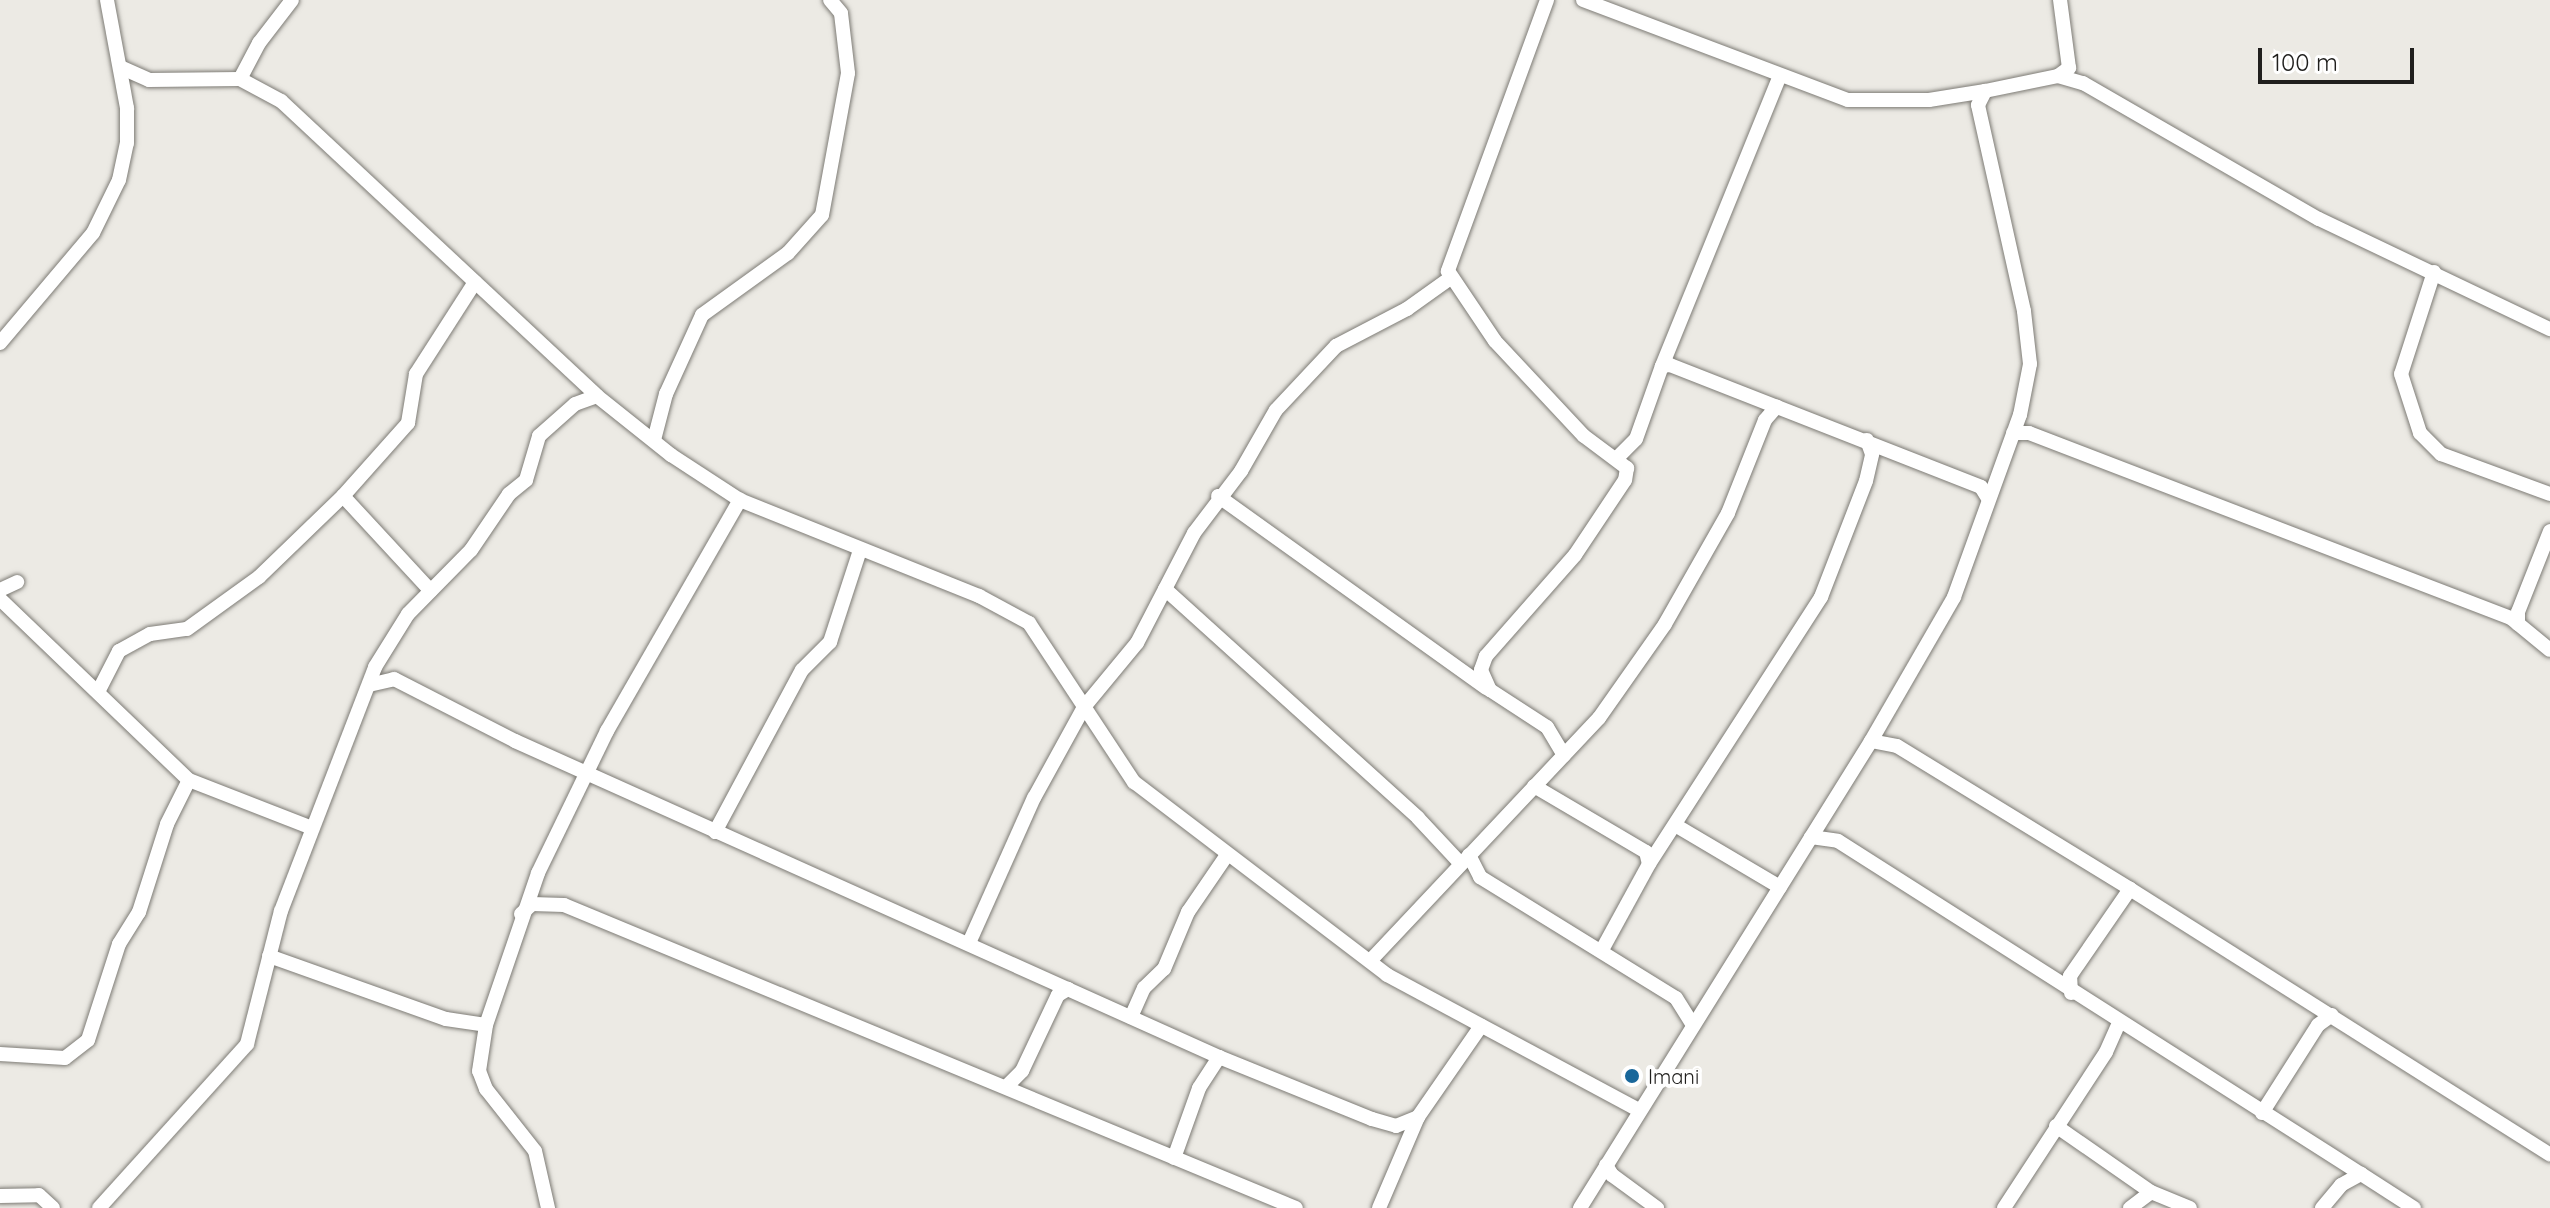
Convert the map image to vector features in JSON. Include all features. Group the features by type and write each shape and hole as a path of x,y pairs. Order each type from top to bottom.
{"street":[{"path":"0,343 74,259 105,214 127,143 125,99 107,0"},
{"path":"240,79 292,0"},
{"path":"654,440 666,394 702,315 788,253 822,215 848,73 841,13 830,0"},
{"path":"969,943 1034,798 1084,707 1137,643 1218,496 1241,471 1253,444 1300,379 1336,346 1407,309 1449,279 1547,0"},
{"path":"1583,0 1848,100 1871,103 1985,91 2058,76 2083,83 2295,206 2550,329"},
{"path":"2060,0 2071,57 2083,83"},
{"path":"2058,76 2071,57"},
{"path":"120,67 149,80 240,79 263,88 321,134 597,396 654,440 740,500 979,596 1029,623 1134,782 1387,975 1639,1110"},
{"path":"1618,457 1636,439 1662,366 1780,76"},
{"path":"125,99 149,80"},
{"path":"1580,1208 1871,741 1954,597 2013,433 2030,364 2024,311 1978,123 1985,91"},
{"path":"2434,272 2401,374 2420,433 2441,454 2550,494"},
{"path":"1449,279 1495,341 1584,436 1618,457 1627,468 1625,480 1575,555 1486,656 1481,670 1490,690"},
{"path":"99,690 119,651 150,634 187,629 237,594 343,496 408,423 416,374 475,282"},
{"path":"1662,366 1679,366 1867,440 1981,487 1988,498"},
{"path":"99,1208 242,1052 269,956 312,828 369,685 408,614 526,480 539,436 575,404 597,396"},
{"path":"1370,961 1599,718 1665,624 1728,513 1765,420 1777,406"},
{"path":"2013,433 2029,433 2518,624 2550,650"},
{"path":"1603,948 1649,864 1821,597 1866,481 1872,454 1867,440"},
{"path":"343,496 431,591"},
{"path":"1218,496 1490,690 1547,727 1564,755"},
{"path":"548,1208 535,1151 486,1089 479,1071 486,1025 521,914 586,773 740,500"},
{"path":"2518,624 2518,612 2550,531"},
{"path":"715,832 802,670 830,642 860,550"},
{"path":"0,590 17,582"},
{"path":"1165,589 1465,859 1480,877 1603,948 1676,998 1692,1024"},
{"path":"0,599 99,690 189,780 312,828"},
{"path":"369,685 394,679 586,773 1219,1057 1396,1126 1418,1117"},
{"path":"1871,741 1897,746 2332,1015 2550,1155"},
{"path":"0,1054 65,1058 88,1040 119,944 139,912 167,824 189,780"},
{"path":"1534,786 1639,847 1649,864"},
{"path":"1675,825 1780,887"},
{"path":"1811,837 1838,841 2071,993 2414,1208"},
{"path":"1131,1017 1144,988 1164,969 1188,912 1227,855"},
{"path":"2071,993 2070,976 2130,889"},
{"path":"521,914 532,904 564,905 1296,1208"},
{"path":"269,956 446,1019 486,1025"},
{"path":"1006,1087 1022,1071 1058,995 1068,989"},
{"path":"2262,1113 2318,1025 2332,1015"},
{"path":"2004,1208 2106,1052 2119,1023"},
{"path":"1379,1208 1418,1117 1481,1026"},
{"path":"1174,1158 1199,1088 1219,1057"},
{"path":"1396,1126 1403,1149"},
{"path":"2056,1126 2151,1192 2190,1208"},
{"path":"2337,1159 2341,1185"},
{"path":"1606,1165 1629,1190 1657,1208"},
{"path":"2322,1208 2341,1185 2361,1174"},
{"path":"2130,1208 2151,1192"},
{"path":"0,1196 39,1195 53,1208"}],"place":[{"name":"Imani","path":"1632,1076"}]}
